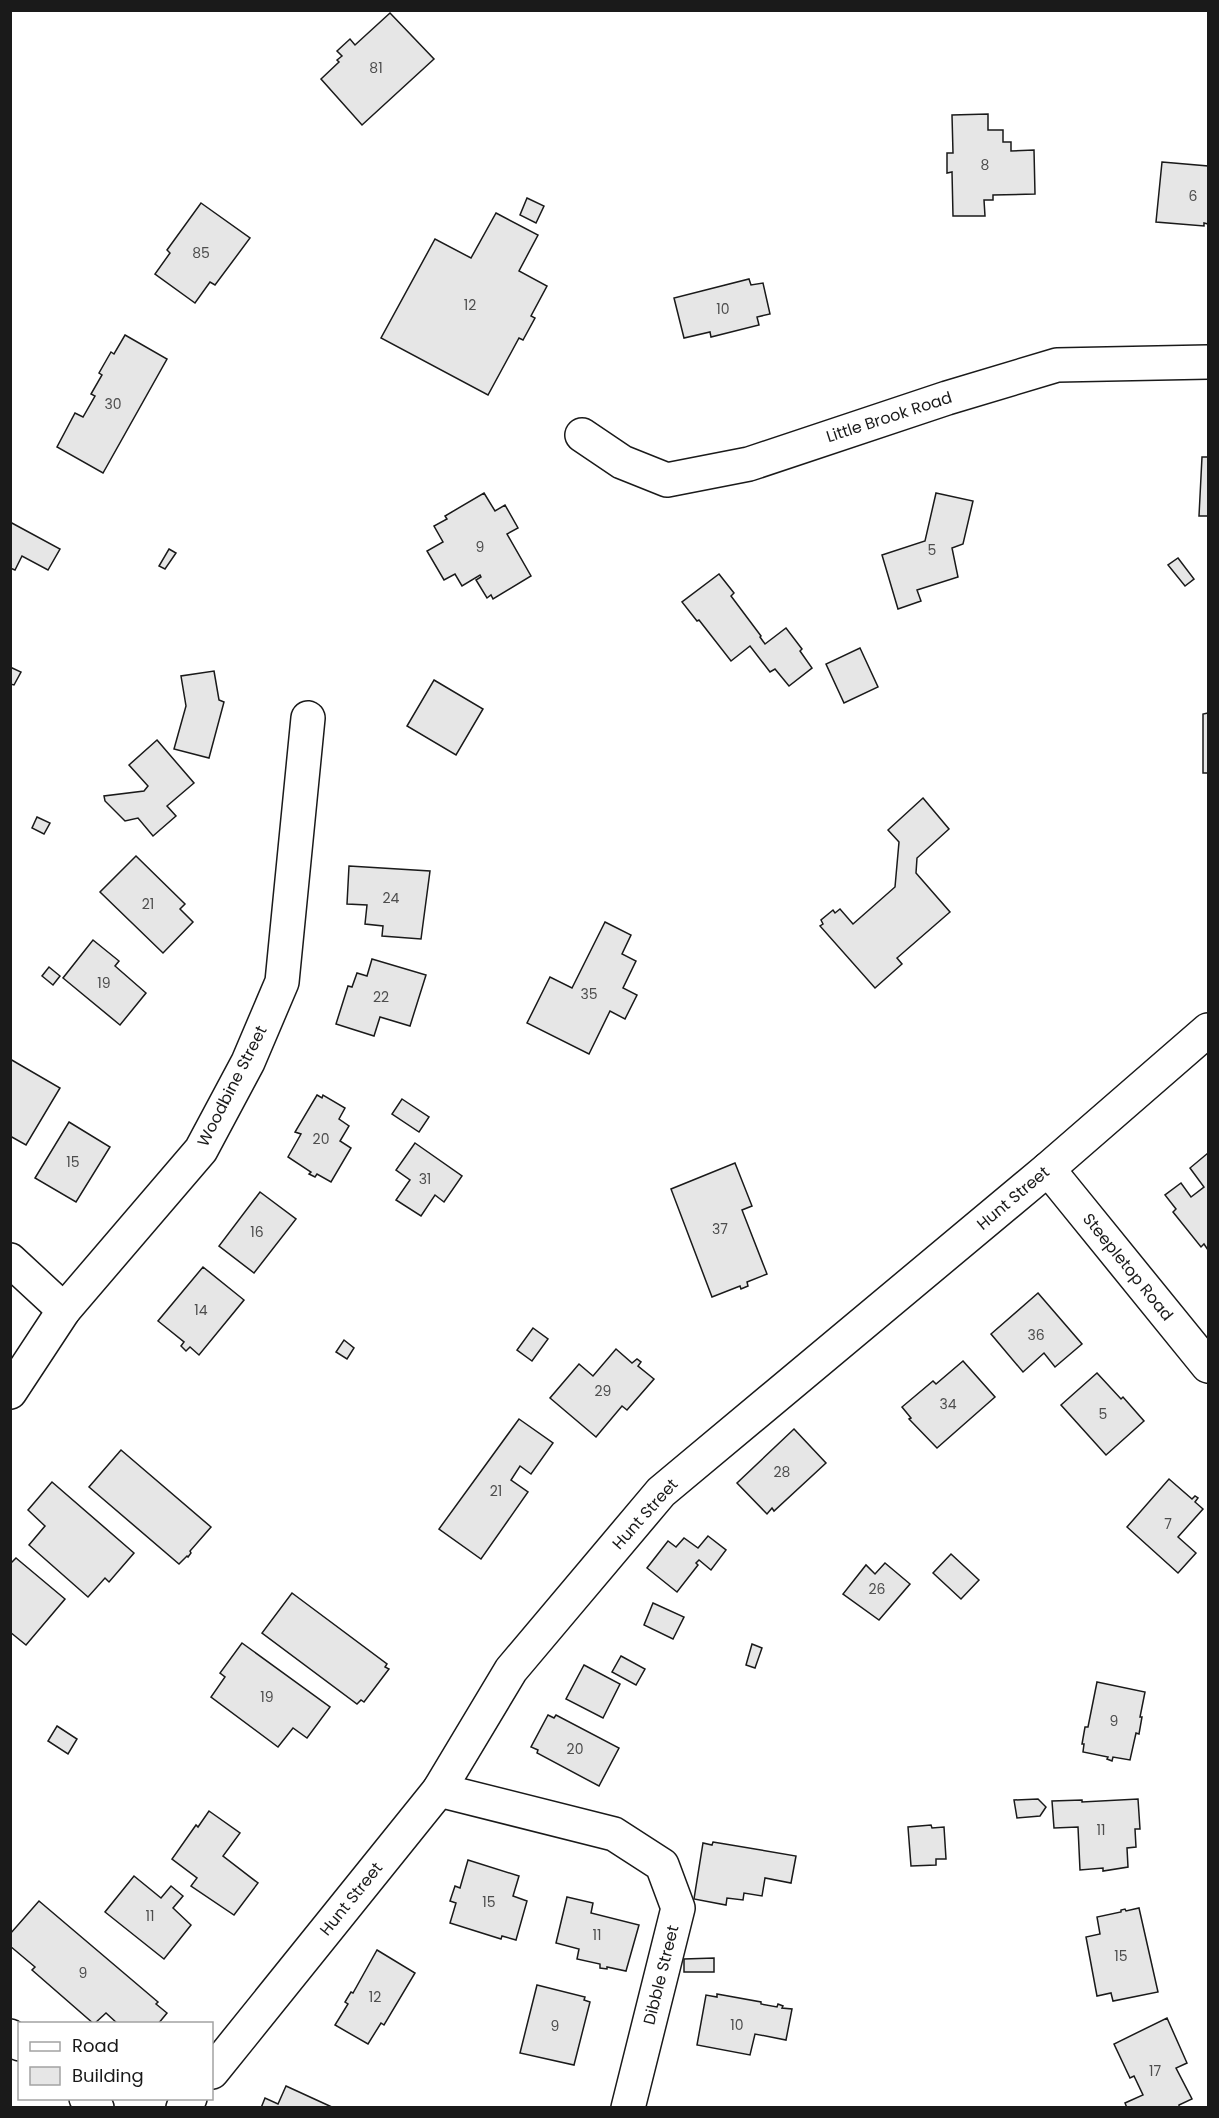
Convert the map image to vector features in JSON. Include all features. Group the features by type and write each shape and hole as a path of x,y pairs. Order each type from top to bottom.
{"street":[{"name":"Little Brook Road","path":"582,435 622,462 667,480 749,464 947,398 1057,365 1209,362"},
{"name":"Woodbine Street","path":"10,1392 64,1310 201,1150 248,1062 282,982 308,718"},
{"name":"Hunt Street","path":"213,2071 439,1790 511,1670 661,1492 1048,1169 1209,1029"},
{"name":"Steepletop Road","path":"1048,1169 1209,1366"},
{"path":"10,1260 64,1310"},
{"name":"Dibble Street","path":"439,1790 614,1834 662,1865 678,1908 628,2108"}],"building":[{"path":"390,13 434,59 362,125 321,79 339,62 337,60 342,56 337,51 350,39 355,45"},
{"path":"988,114 988,130 1003,130 1003,142 1011,142 1011,151 1034,150 1035,194 993,195 993,200 984,200 985,216 953,216 952,172 947,173 947,153 953,153 952,115"},
{"path":"1162,162 1208,166 1208,224 1204,223 1204,226 1156,222"},
{"path":"527,198 544,206 536,223 520,215"},
{"path":"201,203 250,238 215,285 210,282 195,303 155,274 170,253 167,250"},
{"path":"496,213 538,235 519,271 547,286 531,316 535,318 523,340 519,338 488,395 381,338 435,239 471,258"},
{"path":"749,279 751,285 763,283 770,314 757,317 759,325 711,337 710,332 684,338 674,298"},
{"path":"125,335 167,359 103,473 57,447 75,413 83,417 95,396 91,394 102,375 99,373 111,352 114,354"},
{"path":"1202,457 1208,457 1208,516 1199,516"},
{"path":"484,493 495,511 505,505 518,528 507,534 531,576 493,599 491,595 487,598 476,580 481,577 480,575 462,586 455,574 444,580 427,551 443,542 434,526 447,519 445,516"},
{"path":"936,493 973,501 963,544 952,548 958,577 917,590 921,601 898,609 882,555 925,541"},
{"path":"10,522 60,549 48,570 22,556 15,570 10,568"},
{"path":"169,549 176,553 165,569 159,566"},
{"path":"1178,558 1194,579 1185,586 1168,565"},
{"path":"719,574 734,593 731,596 765,644 786,628 802,649 800,651 812,668 789,686 775,669 770,672 750,646 731,661 682,602"},
{"path":"860,648 878,687 844,703 826,664"},
{"path":"10,667 21,672 14,685 10,684"},
{"path":"214,671 219,700 224,702 209,758 174,749 186,706 181,676"},
{"path":"434,680 483,709 456,755 407,726"},
{"path":"1208,713 1208,773 1203,773 1203,714"},
{"path":"157,740 194,783 167,806 176,816 153,836 138,818 125,821 105,801 104,796 144,791 148,786 129,765"},
{"path":"923,798 949,829 917,858 916,873 950,912 897,958 902,964 875,988 820,926 823,924 821,920 833,910 835,913 840,909 853,924 895,887 899,842 888,830"},
{"path":"37,817 50,823 44,834 32,828"},
{"path":"136,856 185,904 180,909 193,922 163,953 100,892"},
{"path":"349,866 430,871 421,939 382,936 383,926 365,924 367,905 347,904"},
{"path":"605,922 631,935 622,954 636,961 623,988 637,995 625,1019 610,1011 589,1054 527,1023 550,977 572,988"},
{"path":"93,940 119,961 115,966 146,993 120,1025 63,978"},
{"path":"372,959 426,975 410,1026 380,1017 374,1036 336,1024 348,986 352,987 357,973 367,976"},
{"path":"49,967 60,976 53,985 42,976"},
{"path":"10,1059 60,1088 26,1145 10,1136"},
{"path":"317,1095 322,1098 323,1095 345,1108 339,1119 349,1126 340,1141 351,1148 331,1182 317,1174 315,1177 309,1174 311,1172 288,1157 301,1134 295,1132"},
{"path":"402,1099 429,1117 419,1132 392,1114"},
{"path":"69,1122 110,1147 76,1202 35,1178"},
{"path":"415,1143 462,1176 444,1202 435,1195 421,1216 396,1200 410,1180 396,1170"},
{"path":"1208,1153 1208,1250 1204,1244 1201,1247 1173,1212 1176,1209 1165,1195 1181,1183 1191,1197 1204,1187 1190,1168"},
{"path":"735,1163 752,1206 742,1210 767,1274 747,1282 748,1286 741,1289 740,1286 712,1297 671,1189"},
{"path":"260,1192 296,1219 254,1273 219,1246"},
{"path":"203,1267 244,1300 199,1355 190,1347 186,1351 181,1346 184,1342 158,1321"},
{"path":"1038,1293 1082,1344 1055,1367 1044,1353 1023,1372 991,1334"},
{"path":"533,1328 548,1339 532,1361 517,1350"},
{"path":"344,1340 354,1348 347,1359 336,1352"},
{"path":"616,1349 632,1363 637,1359 641,1362 638,1366 654,1379 627,1410 622,1406 596,1437 550,1398 579,1364 593,1376"},
{"path":"963,1361 995,1397 937,1448 909,1419 911,1418 902,1407 933,1381 936,1384"},
{"path":"1097,1373 1144,1421 1106,1455 1061,1405"},
{"path":"519,1419 553,1443 531,1474 520,1466 511,1480 528,1492 481,1559 439,1529"},
{"path":"794,1429 826,1463 774,1511 772,1508 767,1514 737,1483"},
{"path":"121,1450 211,1527 190,1551 188,1557 179,1564 89,1487"},
{"path":"1169,1479 1192,1499 1195,1496 1198,1498 1195,1502 1203,1509 1178,1537 1196,1553 1178,1573 1127,1527"},
{"path":"52,1482 134,1553 109,1582 105,1578 88,1597 29,1545 45,1526 28,1510"},
{"path":"708,1536 726,1550 711,1570 699,1560 696,1563 698,1565 677,1592 647,1568 668,1541 676,1547 684,1538 698,1548"},
{"path":"951,1554 979,1580 961,1599 933,1573"},
{"path":"16,1558 65,1599 26,1645 10,1632 10,1564"},
{"path":"885,1563 910,1584 879,1620 843,1594 866,1565 875,1574"},
{"path":"292,1593 387,1664 385,1667 389,1669 364,1702 361,1700 357,1704 262,1633"},
{"path":"653,1603 684,1617 673,1639 644,1625"},
{"path":"242,1643 330,1707 307,1738 293,1728 278,1747 211,1697 225,1677 220,1673"},
{"path":"752,1644 762,1648 755,1668 746,1665"},
{"path":"621,1656 645,1669 636,1685 612,1672"},
{"path":"584,1665 620,1684 603,1718 566,1699"},
{"path":"1097,1682 1145,1692 1139,1734 1136,1733 1130,1760 1113,1757 1112,1761 1107,1759 1108,1757 1083,1752 1085,1727 1088,1727"},
{"path":"548,1715 554,1718 556,1715 619,1748 599,1786 537,1753 538,1750 531,1747"},
{"path":"57,1726 77,1739 68,1754 48,1741"},
{"path":"1038,1799 1046,1807 1040,1816 1017,1818 1014,1800"},
{"path":"1138,1799 1140,1829 1135,1829 1136,1847 1127,1848 1128,1867 1103,1871 1103,1868 1080,1870 1078,1827 1054,1828 1052,1801"},
{"path":"209,1811 240,1833 223,1856 258,1883 234,1915 191,1886 197,1878 172,1859"},
{"path":"931,1825 932,1828 944,1827 946,1859 936,1859 936,1865 911,1866 908,1827"},
{"path":"713,1842 796,1856 791,1883 765,1878 762,1896 744,1893 743,1900 727,1898 726,1905 694,1899 703,1843 712,1845"},
{"path":"468,1860 519,1876 513,1896 527,1901 516,1940 502,1936 501,1939 450,1923 456,1903 450,1901 455,1886 460,1888"},
{"path":"134,1876 161,1898 171,1886 183,1896 173,1908 191,1925 164,1959 105,1912"},
{"path":"567,1897 593,1903 591,1913 639,1925 626,1971 600,1968 600,1964 577,1959 579,1949 556,1943"},
{"path":"39,1901 158,2002 156,2004 167,2013 160,2022 116,2022 106,2013 96,2022 92,2022 32,1970 35,1967 10,1946 10,1934"},
{"path":"1139,1908 1158,1992 1113,2001 1111,1993 1097,1996 1086,1937 1100,1934 1097,1917 1125,1909 1126,1911"},
{"path":"377,1950 415,1973 384,2025 381,2023 368,2044 335,2025 348,2004 345,2002 351,1992 353,1993"},
{"path":"714,1958 714,1972 684,1972 684,1959"},
{"path":"537,1985 585,1997 584,2000 590,2002 574,2065 520,2053"},
{"path":"717,1994 777,2007 778,2004 783,2006 782,2008 792,2009 786,2040 755,2034 750,2055 697,2045 706,1995 717,1997"},
{"path":"1167,2018 1187,2063 1176,2068 1192,2099 1179,2105 1179,2108 1127,2108 1125,2103 1143,2095 1134,2076 1130,2078 1114,2044"},
{"path":"286,2086 334,2108 261,2108 265,2098 278,2104"}]}
